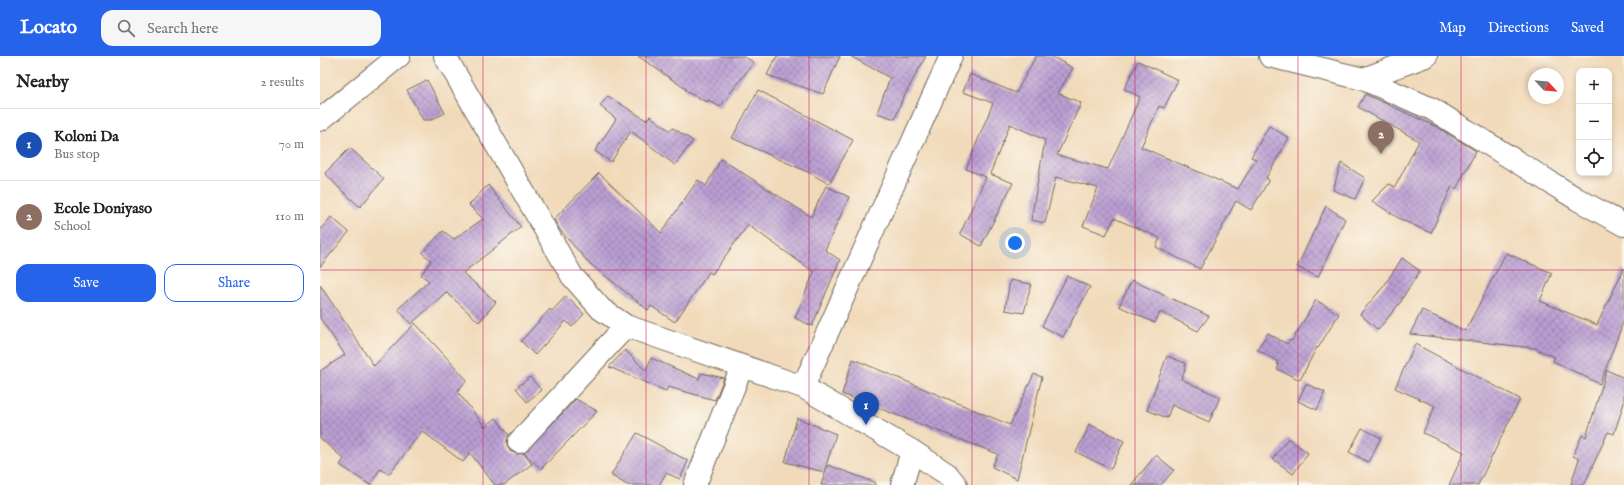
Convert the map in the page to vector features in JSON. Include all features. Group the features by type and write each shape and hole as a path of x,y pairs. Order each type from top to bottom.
{"street":[{"path":"320,120 400,56"},
{"path":"445,56 572,276 601,309 626,326 803,387 912,451 946,474 956,485"},
{"path":"803,387 951,56"},
{"path":"1270,56 1363,79 1432,109 1578,199 1624,225"},
{"path":"1363,79 1426,56"},
{"path":"519,442 626,326"},
{"path":"695,485 742,366"},
{"path":"902,485 912,451"}],"building":[{"path":"638,56 742,56 754,62 720,107 708,100 707,102 685,91 686,89"},
{"path":"777,56 840,56 823,94 767,75"},
{"path":"850,56 926,56 902,100 895,119 877,113 890,78"},
{"path":"1036,56 1051,56 1073,68 1058,93 1081,103 1057,155 1108,169 1140,97 1124,89 1138,61 1178,80 1164,108 1159,106 1141,147 1238,189 1256,159 1251,157 1269,126 1289,138 1266,178 1269,180 1251,210 1236,201 1200,269 1156,247 1160,238 1114,218 1106,235 1083,226 1098,188 1056,177 1045,223 1031,220 1045,140 1010,124 990,174 1013,183 981,246 960,234 986,177 966,169 993,103 963,92 970,74 1016,93"},
{"path":"427,80 445,113 431,120 423,120 407,90"},
{"path":"758,90 853,140 829,184 810,173 732,138"},
{"path":"1365,94 1437,127 1476,151 1456,189 1452,186 1431,233 1400,219 1372,201 1389,184 1395,187 1419,141 1358,107"},
{"path":"608,96 646,120 650,116 670,131 673,128 693,141 675,165 631,131 611,162 595,151 616,119 600,106"},
{"path":"350,148 384,179 360,207 325,173"},
{"path":"721,159 811,217 826,186 849,197 825,250 840,260 812,326 795,318 814,272 748,225 712,274 709,272 675,322 651,306 648,310 588,262 560,230 554,219 599,173 661,233 698,180 706,186"},
{"path":"1341,163 1365,178 1355,199 1333,190"},
{"path":"488,185 521,227 463,273 496,302 479,322 446,292 411,324 398,309 429,281 421,275 431,260 422,253 443,231 454,239 483,219 469,205"},
{"path":"1326,206 1345,219 1318,277 1297,267"},
{"path":"331,217 349,232 320,267 320,230"},
{"path":"1506,253 1552,273 1540,301 1597,325 1624,268 1624,320 1600,384 1553,361 1555,357 1534,348 1410,334 1422,310 1465,331"},
{"path":"1402,258 1420,271 1402,300 1378,330 1360,314 1384,286"},
{"path":"1067,276 1090,287 1063,337 1042,326"},
{"path":"1010,280 1031,284 1024,313 1005,310"},
{"path":"1132,280 1209,316 1198,331 1160,312 1155,323 1119,306"},
{"path":"320,285 374,366 415,323 467,380 457,391 485,427 496,418 509,435 507,445 510,451 517,454 524,453 532,464 504,485 495,485 470,453 463,462 422,431 389,474 380,469 370,485 340,465 344,459 320,438 320,371 345,355 320,318"},
{"path":"566,296 584,314 572,327 566,321 535,355 521,341 550,309 552,311"},
{"path":"1316,300 1339,314 1318,348 1317,347 1300,380 1277,369 1279,365 1277,364 1278,362 1257,349 1268,333 1287,344 1290,340 1292,341"},
{"path":"1415,344 1520,399 1478,485 1449,485 1464,452 1423,433 1435,406 1395,388"},
{"path":"625,350 646,371 651,358 699,379 701,373 724,378 715,400 668,387 666,391 609,367"},
{"path":"1167,356 1185,363 1185,370 1181,379 1220,397 1209,422 1172,405 1167,418 1147,410"},
{"path":"853,359 1010,425 1034,374 1042,377 1017,479 992,467 998,454 842,394"},
{"path":"1607,370 1624,378 1624,403 1614,434 1608,432 1584,485 1574,485 1571,484 1579,459 1573,456 1582,435 1586,437"},
{"path":"530,377 541,390 527,402 516,388"},
{"path":"1306,384 1325,392 1317,410 1298,401"},
{"path":"576,399 597,411 541,469 524,453"},
{"path":"797,418 836,434 824,472 785,462"},
{"path":"1089,424 1124,441 1111,469 1076,452"},
{"path":"1362,428 1381,438 1368,462 1349,452"},
{"path":"637,433 688,461 680,479 666,473 659,485 627,485 611,475"},
{"path":"1288,438 1308,453 1293,474 1273,459"},
{"path":"1156,455 1174,470 1161,485 1131,485"},
{"path":"828,465 876,483 876,485 821,485"}],"place":[{"name":"Ecole Doniyaso","path":"1381,154"},
{"name":"Koloni Da","path":"866,425"}]}
